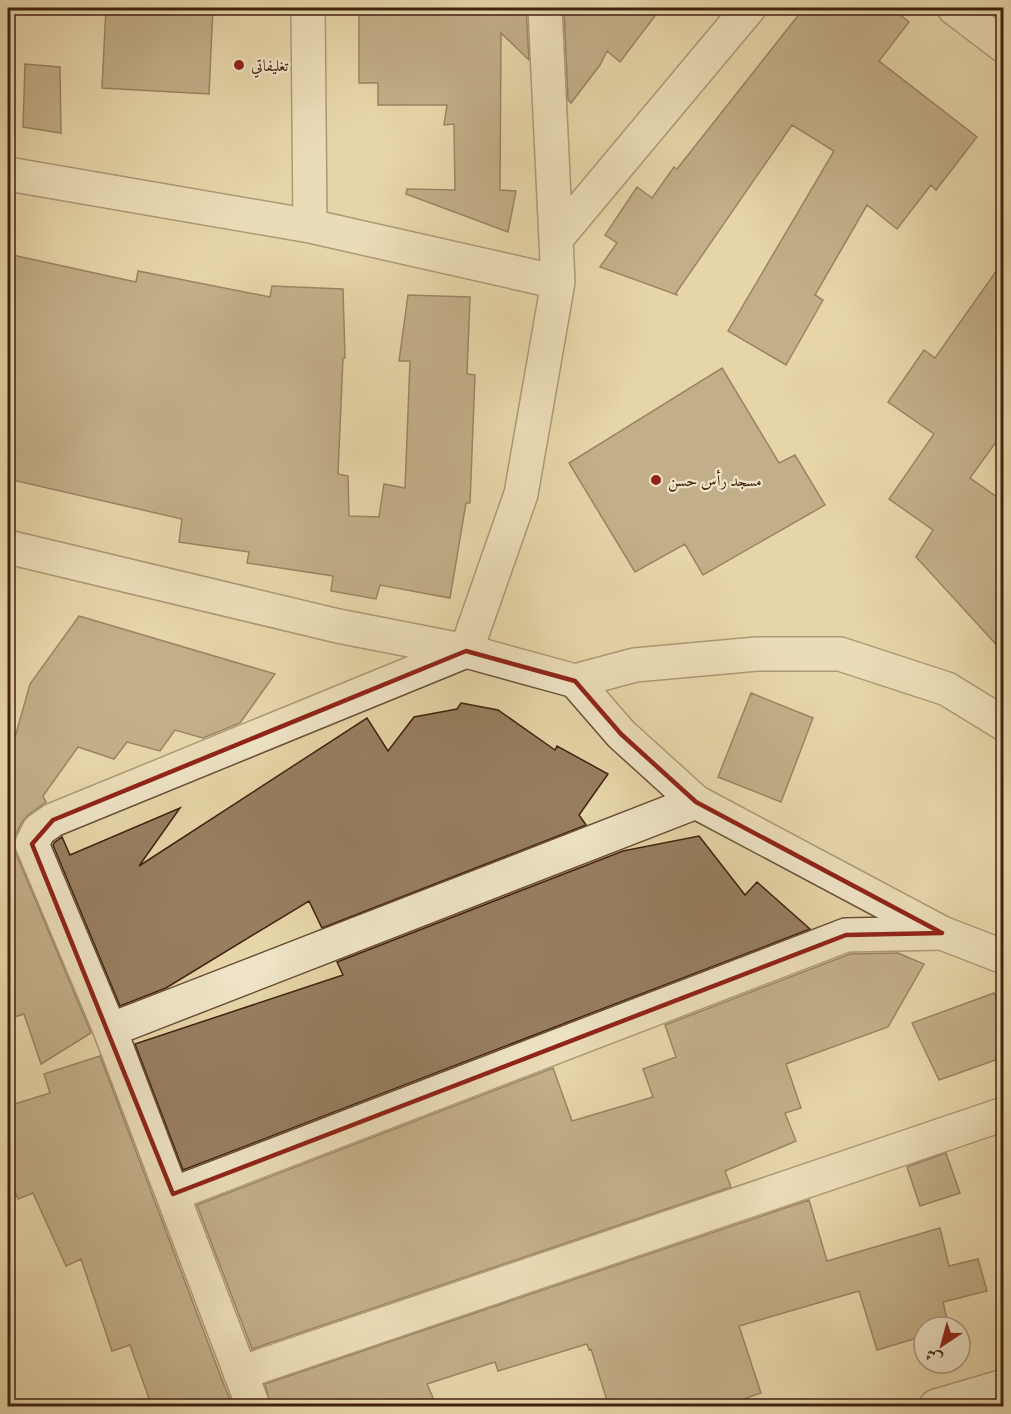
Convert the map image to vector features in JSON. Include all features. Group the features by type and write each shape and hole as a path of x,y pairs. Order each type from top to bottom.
{"street":[{"path":"308,8 310,226"},
{"path":"253,1407 110,1030 32,844 39,830 53,820 466,651 521,494 558,282 545,8"},
{"path":"556,239 749,8"},
{"path":"954,8 1004,46"},
{"path":"8,174 310,226 558,282"},
{"path":"8,548 338,626 466,651 575,681 635,665 757,654 840,654 947,689 1004,724"},
{"path":"575,681 621,734 696,802 942,933 1004,957"},
{"path":"110,1030 696,802"},
{"path":"173,1194 846,935 942,933"},
{"path":"240,1373 1004,1114"},
{"path":"936,1407 1004,1386"}],"highlighted area":[{"path":"466,651 575,681 621,734 696,802 942,933 846,935 173,1194 32,844 53,820"}],"building":[{"path":"106,8 213,8 209,94 102,88"},
{"path":"359,8 526,8 529,60 501,33 500,190 516,191 508,232 406,194 407,189 455,190 454,124 444,125 447,105 378,105 378,83 359,83"},
{"path":"564,8 661,8 620,62 607,51 600,65 571,103 568,100"},
{"path":"804,8 891,8 909,22 879,61 977,137 936,190 931,185 897,229 867,205 815,295 823,300 786,365 728,331 834,151 792,125 676,293 677,295 600,267 617,243 605,235 637,187 652,198 674,167 677,169"},
{"path":"25,64 60,67 61,133 23,127"},
{"path":"8,254 136,282 138,271 270,297 272,286 343,289 345,358 343,358 338,474 348,476 349,516 379,517 384,484 405,488 410,361 399,361 408,295 470,297 467,374 475,375 470,503 466,503 450,598 380,585 376,599 331,591 333,576 247,563 249,552 179,542 182,519 8,479"},
{"path":"1004,260 1004,431 970,478 1004,502 1004,653 916,557 933,530 889,499 934,434 888,402 924,350 935,358"},
{"path":"722,368 779,463 795,455 825,505 703,575 685,544 635,572 569,463"},
{"path":"79,616 275,674 240,723 203,738 175,730 160,751 127,742 114,759 78,747 43,796 46,802 22,822 13,844 15,851 91,1033 41,1064 24,1014 8,1019 8,762 30,684"},
{"path":"751,693 813,718 781,802 718,777"},
{"path":"461,703 498,710 555,750 557,746 608,774 579,815 586,825 322,928 309,901 166,988 120,1006 54,843 62,837 70,855 180,808 139,866 367,718 388,751 414,717 457,709"},
{"path":"699,836 745,895 757,882 810,929 183,1170 135,1044 343,975 337,962 623,851"},
{"path":"898,953 924,964 888,1027 786,1064 801,1108 785,1113 796,1141 725,1171 731,1187 252,1349 197,1205 553,1068 572,1121 653,1097 643,1069 676,1057 665,1025 850,954"},
{"path":"994,993 1004,1018 1004,1057 939,1080 912,1023"},
{"path":"100,1056 233,1407 152,1407 130,1345 112,1351 81,1259 66,1266 33,1193 18,1199 8,1174 8,1106 50,1093 44,1074"},
{"path":"946,1153 960,1193 920,1206 907,1167"},
{"path":"809,1200 827,1261 940,1228 949,1266 978,1259 987,1291 943,1302 946,1315 912,1315 912,1340 877,1350 859,1291 739,1326 761,1393 720,1407 609,1407 591,1349 589,1350 587,1344 498,1371 495,1362 427,1384 437,1407 271,1407 265,1384"}],"place":[{"name":"تغليفاتي","path":"239,65"},
{"name":"مسجد رأس حسن","path":"656,480"}]}
